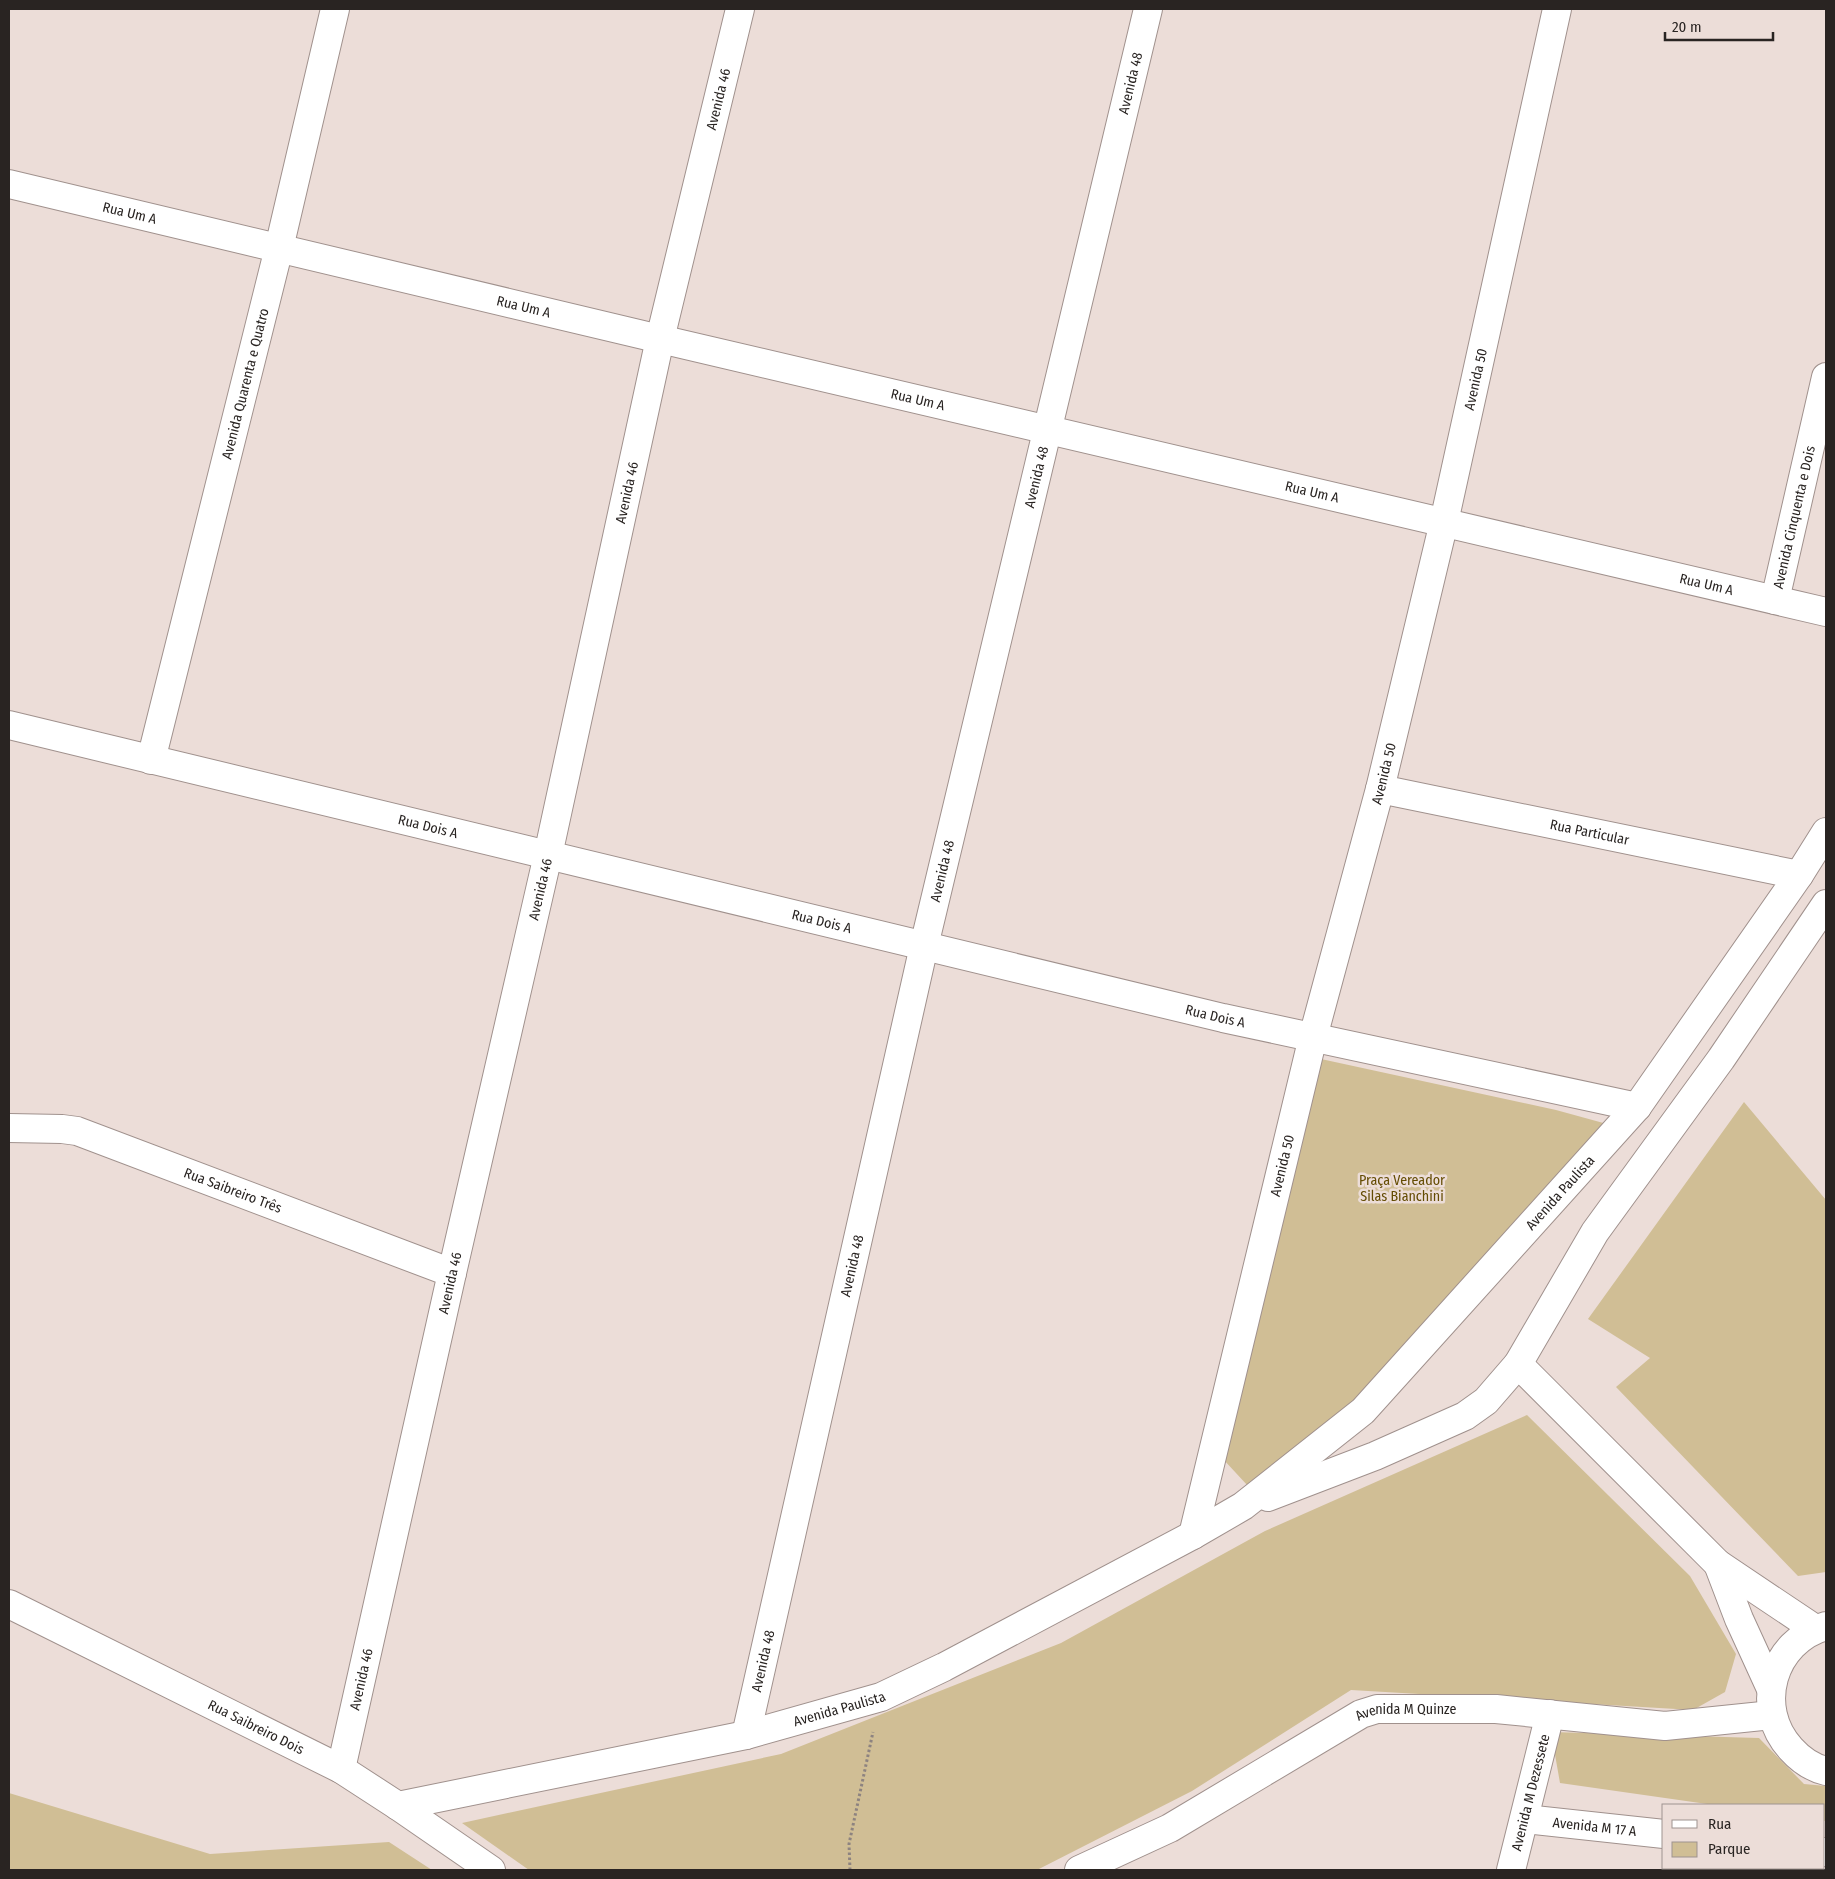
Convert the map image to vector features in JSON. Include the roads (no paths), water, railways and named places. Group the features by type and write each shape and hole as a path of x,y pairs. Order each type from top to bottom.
{"street":[{"name":"Avenida Quarenta e Quatro","path":"151,760 279,248 335,9"},
{"name":"Avenida 46","path":"341,1769 548,855 660,339 740,9"},
{"name":"Avenida 48","path":"746,1735 924,946 1148,9"},
{"name":"Avenida 50","path":"1193,1535 1312,1037 1380,790 1444,522 1557,9"},
{"name":"Rua Um A","path":"9,184 660,339 1826,612"},
{"name":"Avenida Cinquenta e Dois","path":"1775,600 1826,377"},
{"name":"Rua Dois A","path":"9,726 1223,1018 1637,1107"},
{"name":"Rua Particular","path":"1380,790 1799,875"},
{"name":"Avenida Paulista","path":"398,1806 746,1735 881,1697 944,1667 1193,1535 1243,1506 1363,1412 1637,1107 1799,875 1826,832"},
{"name":"Avenida Paulista","path":"1243,1506 1375,1456 1464,1416 1486,1401 1518,1364 1595,1232 1721,1059 1826,904"},
{"name":"Rua Saibreiro Três","path":"9,1128 62,1129 77,1132 452,1273"},
{"path":"1518,1364 1718,1564 1820,1628 1794,1644 1778,1665 1772,1702"},
{"path":"1718,1564 1772,1702 1782,1739 1799,1758 1820,1770 1826,1771"},
{"name":"Rua Saibreiro Dois","path":"9,1604 341,1769 491,1870"},
{"name":"Avenida M Quinze","path":"1079,1870 1170,1828 1360,1714 1377,1709 1496,1710 1665,1726 1772,1702"},
{"name":"Avenida M Dezessete","path":"1511,1870 1550,1714"},
{"name":"Avenida M 17 A","path":"1525,1819 1662,1834"}],"park label":[{"name":"Praça Vereador Silas Bianchini","path":"1402,1188"}]}
